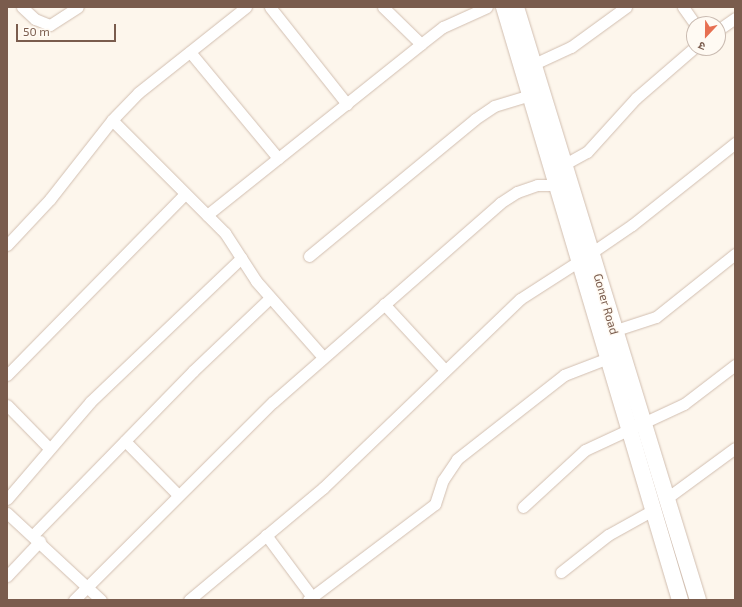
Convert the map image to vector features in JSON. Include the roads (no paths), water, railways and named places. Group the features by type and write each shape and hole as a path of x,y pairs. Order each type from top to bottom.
{"street":[{"path":"22,7 35,19 50,25 78,7"},
{"path":"7,245 50,199 112,120 138,93 246,7"},
{"path":"270,7 347,104"},
{"path":"383,7 421,44"},
{"path":"207,215 421,44 444,27 487,7"},
{"name":"Goner Road","path":"504,7 558,185 613,332 637,426 653,510 680,600"},
{"name":"Goner Road","path":"516,7 565,164 608,358 667,498 698,600"},
{"path":"534,64 571,47 626,7"},
{"path":"683,7 689,16"},
{"path":"726,24 735,18"},
{"path":"190,52 278,158"},
{"path":"565,164 587,152 636,98 686,55"},
{"path":"309,256 475,119 494,106 530,95"},
{"path":"112,120 207,215 270,298 323,357"},
{"path":"189,600 324,488 520,299 632,225 735,143"},
{"path":"74,600 178,495 323,357 384,304 517,192 537,185 558,185"},
{"path":"7,375 185,194"},
{"path":"613,332 656,317 735,254"},
{"path":"7,498 48,447 184,309 241,258"},
{"path":"7,576 37,538 125,441 270,298"},
{"path":"384,304 445,370"},
{"path":"266,535 310,599 435,504 443,480 457,459 564,375 608,358"},
{"path":"523,507 585,450 684,404 735,365"},
{"path":"7,405 48,447"},
{"path":"125,441 178,495"},
{"path":"667,498 735,448"},
{"path":"561,572 608,535 653,510"},
{"path":"7,513 37,538 101,600"}]}
